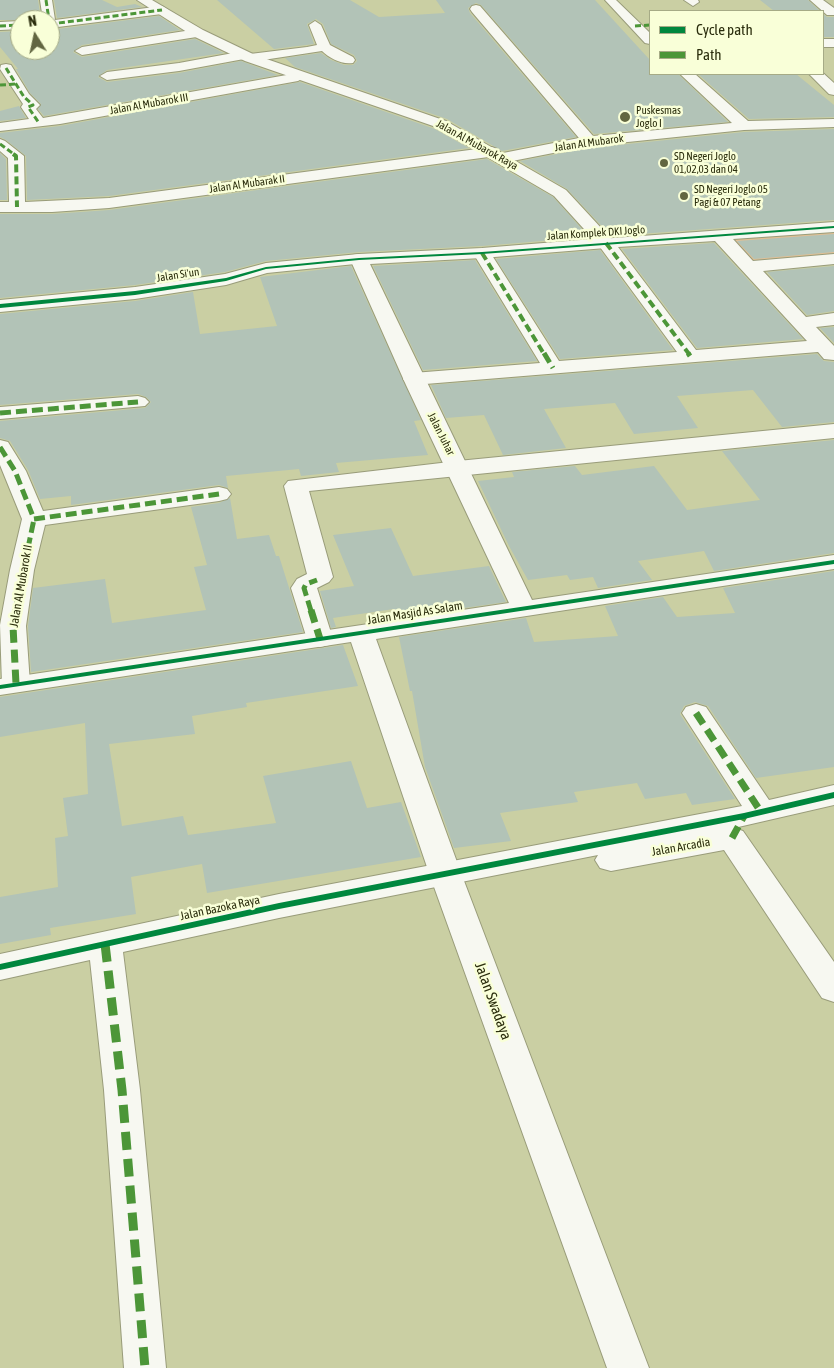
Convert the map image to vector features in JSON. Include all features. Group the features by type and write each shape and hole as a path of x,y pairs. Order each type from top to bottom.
{"street":[{"name":"Jalan Al Mubarok Raya","path":"143,0 198,34 247,57 298,76 415,113 441,124 560,193 606,243 690,356"},
{"path":"816,0 829,12"},
{"path":"610,1 649,39"},
{"path":"476,9 589,140"},
{"path":"60,23 162,10"},
{"path":"315,24 323,47 332,55 348,60"},
{"path":"636,26 649,25"},
{"path":"82,51 198,34"},
{"path":"107,76 247,57 308,51 323,47"},
{"path":"6,68 24,97 33,105 28,107 39,123"},
{"path":"688,75 744,126"},
{"name":"Jalan Al Mubarok III","path":"0,127 39,123 298,76"},
{"path":"824,78 834,91"},
{"path":"0,85 17,84"},
{"name":"Jalan Al Mubarok","path":"497,155 589,140 744,126 831,125"},
{"path":"0,144 16,156 17,207"},
{"name":"Jalan Al Mubarak II","path":"0,207 109,203 497,155"},
{"name":"Jalan Komplek DKI Joglo","path":"359,259 482,253 834,227"},
{"path":"719,235 828,352"},
{"path":"482,253 553,368"},
{"name":"Jalan Si'un","path":"0,306 135,293 226,278 266,268 359,259"},
{"name":"Jalan Juhar","path":"359,259 413,379 458,468 515,593 524,607"},
{"path":"749,267 834,259"},
{"path":"802,323 834,319"},
{"path":"413,379 690,356 828,352"},
{"path":"0,413 138,402"},
{"path":"320,639 304,588 306,584 320,577 296,486 458,468 834,432"},
{"path":"0,447 15,471 34,519 219,494"},
{"name":"Jalan Al Mubarok II","path":"8,685 12,626 34,519"},
{"name":"Jalan Masjid As Salam","path":"8,685 834,562"},
{"name":"Jalan Swadaya","path":"361,633 448,880 628,1368"},
{"path":"696,713 746,822 834,989"},
{"name":"Jalan Arcadia","path":"448,880 746,822 834,795"},
{"name":"Jalan Bazoka Raya","path":"0,967 105,944 448,880"},
{"path":"105,944 122,1090 145,1368"}],"shaded area":[{"path":"834,229 834,256 745,262 723,239"}],"building":[{"path":"0,0 38,0 40,10 10,10 10,20 0,20"},
{"path":"54,0 102,0 117,7 135,4 142,7 60,18 60,10 56,10"},
{"path":"217,0 350,0 379,17 445,13 436,0 595,0 649,59 649,75 679,75 728,122 594,134 481,5 476,3 468,8 470,13 576,137 502,151 447,119 295,67 285,58 321,53 331,60 344,65 353,65 357,61 354,55 331,44 323,24 316,19 307,24 314,44 274,49"},
{"path":"760,0 808,0 819,10 773,10"},
{"path":"824,15 827,17 834,17 834,37 824,37"},
{"path":"159,16 180,30 82,45 73,52 82,57 195,39 224,53 107,70 98,77 107,82 179,73 241,61 278,75 44,116 38,109 41,104 30,93 16,69 18,69 11,60 60,60 60,29"},
{"path":"0,32 10,32 10,59 0,47"},
{"path":"699,75 797,75 834,105 834,117 749,119"},
{"path":"300,82 435,129 469,148 109,196 27,200 26,156 0,137 0,133 60,126"},
{"path":"19,106 26,118 0,121 0,111"},
{"path":"834,129 834,220 611,236 567,189 520,161 589,148 744,132"},
{"path":"0,153 6,159 7,200 0,200"},
{"path":"487,159 553,197 589,237 482,246 359,252 266,261 225,272 135,285 0,298 0,214 52,214 109,210"},
{"path":"834,234 834,252 754,259 737,241"},
{"path":"714,243 803,339 697,348 622,249"},
{"path":"600,250 673,350 560,359 496,259"},
{"path":"475,260 537,361 423,370 373,266"},
{"path":"351,266 421,420 414,421 428,455 336,463 339,472 301,476 299,469 226,476 228,488 219,485 71,505 71,496 40,499 28,470 10,441 0,438 0,421 145,408 151,402 146,397 138,394 0,405 0,314 135,301 193,292 200,334 277,326 260,277"},
{"path":"834,266 834,311 807,315 767,272"},
{"path":"834,327 834,343 820,328"},
{"path":"817,354 824,361 834,362 834,422 782,427 753,390 677,396 698,428 634,434 615,403 544,409 566,448 503,455 484,415 446,418 431,385"},
{"path":"834,440 834,553 714,571 704,551 638,561 652,580 598,588 593,577 570,580 567,575 528,580 509,546 478,481 514,477 512,472 575,466 582,475 654,466 687,510 760,500 722,451"},
{"path":"230,498 237,539 269,535 276,556 279,556 303,632 31,672 28,626 33,588 105,579 112,623 206,610 194,567 207,565 191,507 219,503"},
{"path":"391,528 413,576 489,566 506,602 395,618 394,609 333,618 336,627 331,628 320,591 354,586 333,535"},
{"path":"834,571 834,767 756,778 708,706 695,702 684,706 680,714 735,799 692,805 686,793 645,799 637,783 574,792 578,802 500,813 511,841 454,848 425,767 412,691 410,691 399,637 526,618 534,642 618,636 605,606 663,597 677,617 735,613 723,588"},
{"path":"343,645 358,686 246,703 247,707 192,716 195,734 109,744 122,826 183,816 188,835 276,823 263,776 351,761 367,808 401,802 421,857 207,893 202,864 131,877 136,914 50,928 51,935 0,944 0,897 58,887 55,838 68,836 63,798 88,794 85,723 0,737 0,697"}],"marked path":[{"path":"46,0 48,10"},
{"path":"60,23 162,10"},
{"path":"635,26 649,25"},
{"path":"0,26 10,26"},
{"path":"6,68 24,97 33,105 28,107 39,123"},
{"path":"0,85 17,84"},
{"path":"0,144 16,156 17,207"},
{"path":"606,243 690,356"},
{"path":"482,253 553,368"},
{"path":"0,413 138,402"},
{"path":"0,447 15,471 34,519"},
{"path":"34,519 219,494"},
{"path":"16,684 13,626 22,570 34,519"},
{"path":"317,580 306,584 304,588 320,639"},
{"path":"696,713 761,812"},
{"path":"732,838 744,816"},
{"path":"105,944 122,1090 145,1368"}],"cycle path":[{"path":"0,306 135,293 226,279 266,268 359,259 482,253 834,227"},
{"path":"0,687 834,562"},
{"path":"0,967 279,906 744,816 834,795"}],"place":[{"name":"Puskesmas Joglo I","path":"625,117"},
{"name":"SD Negeri Joglo 01,02,03 dan 04","path":"664,163"},
{"name":"SD Negeri Joglo 05 Pagi & 07 Petang","path":"684,196"}]}
